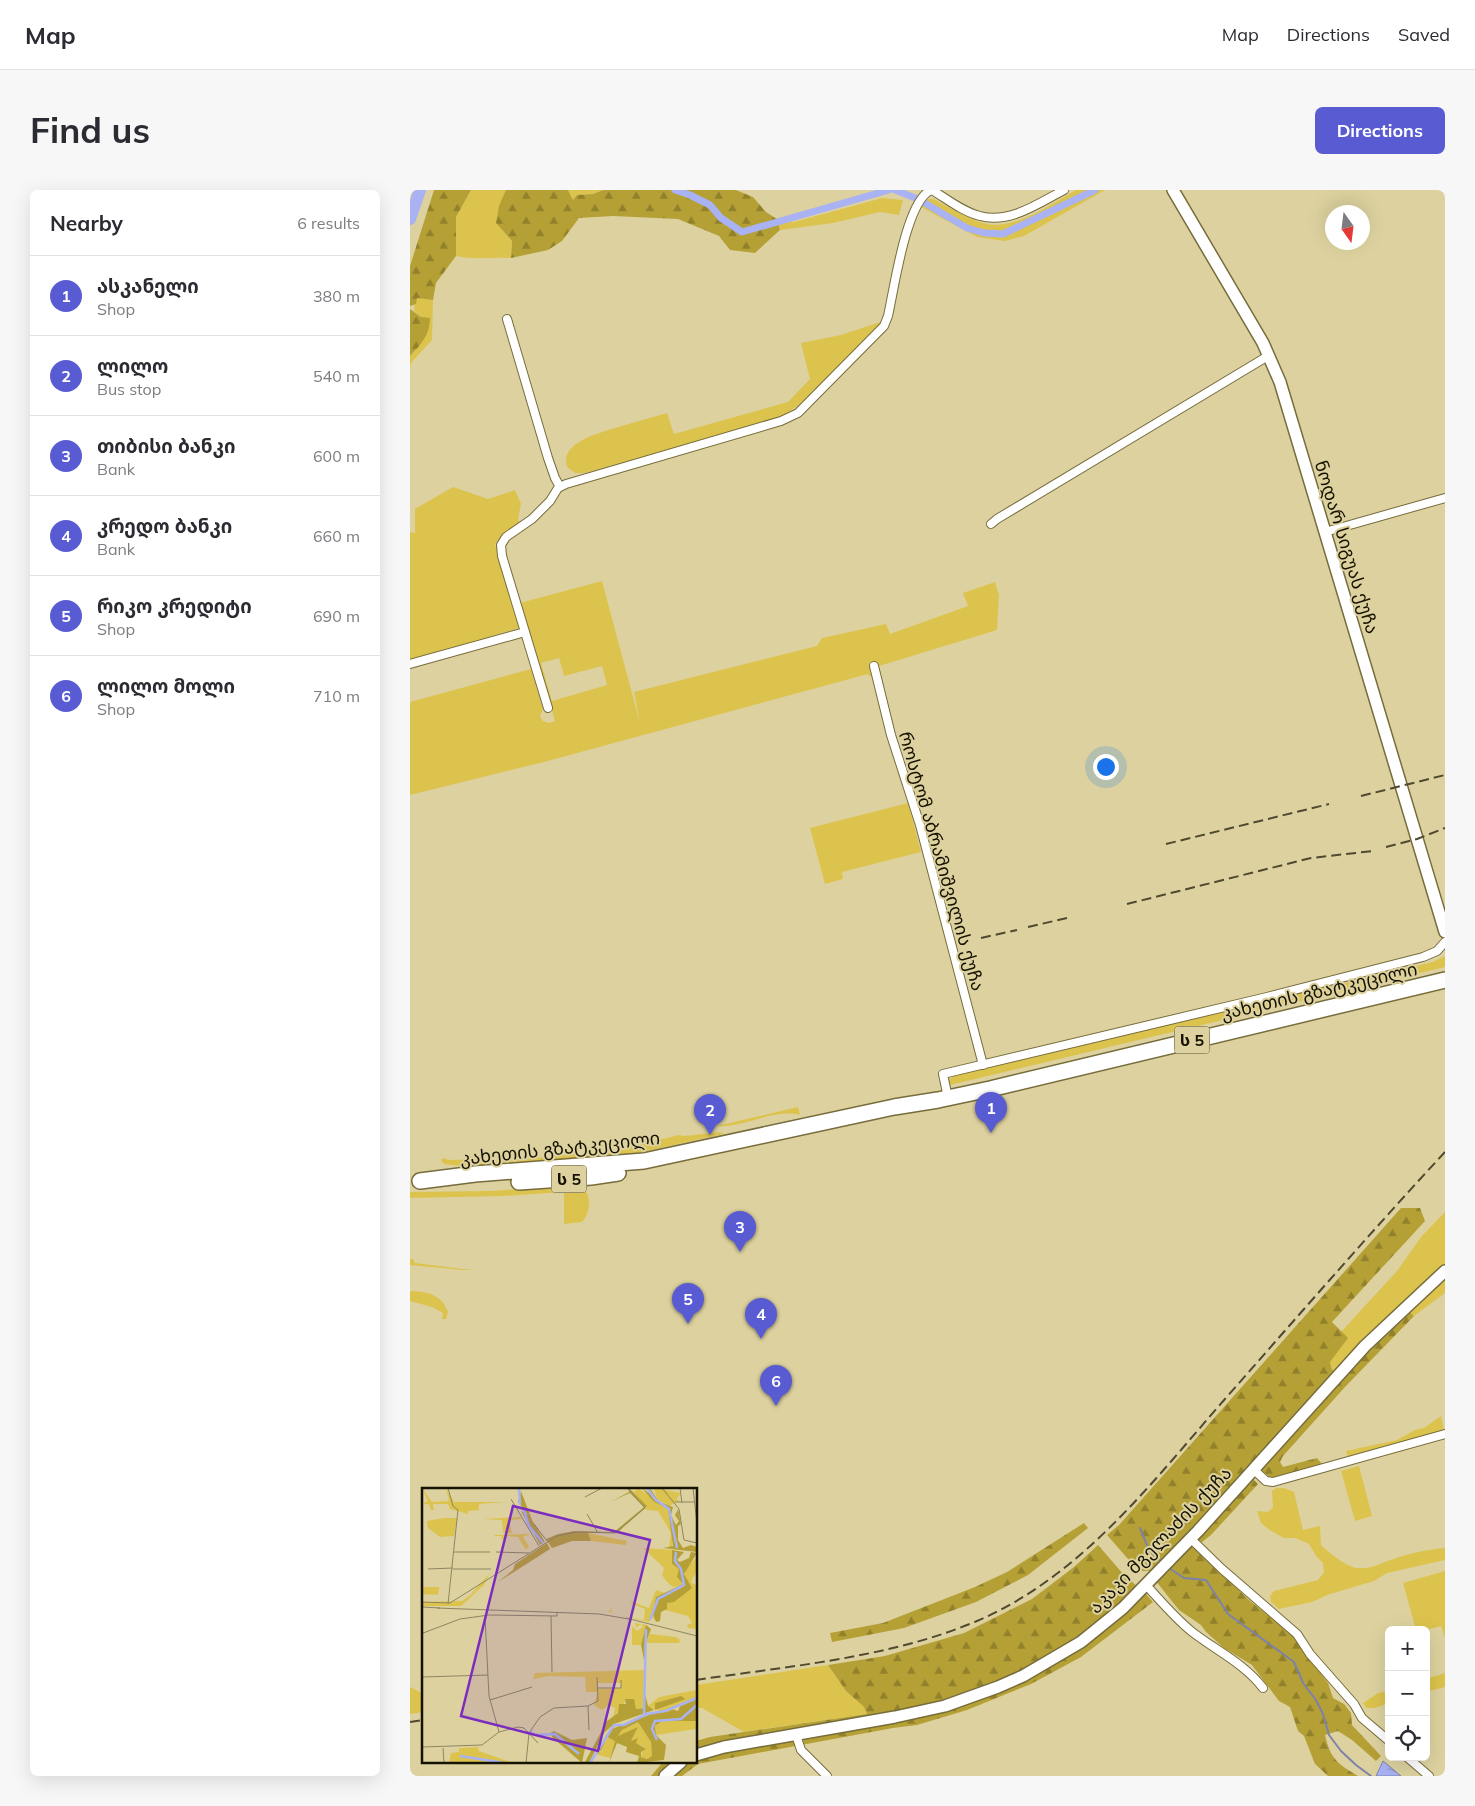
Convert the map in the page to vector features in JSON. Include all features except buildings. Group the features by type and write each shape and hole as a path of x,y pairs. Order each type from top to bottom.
{"highway":[{"name":"კახეთის გზატკეცილი","path":"415,1181 492,1183 591,1177 658,1166 834,1129 895,1114 943,1099 1445,980"}],"street":[{"path":"548,708 502,556 501,544 506,537 532,519 550,501 560,487 566,484 781,421 798,413 884,326 888,316 908,226 916,206 923,195 932,190 978,216 991,218 1018,213 1064,190"},
{"name":"ნოდარ სიგუას ქუჩა","path":"1173,190 1263,343 1280,382 1445,932"},
{"path":"507,319 548,458 560,487"},
{"path":"991,524 1268,356"},
{"path":"1325,532 1445,498"},
{"path":"410,664 524,632"},
{"name":"როსტომ აბრამიშვილის ქუჩა","path":"874,666 892,735 920,825 982,1065"},
{"path":"943,1099 943,1074 1423,958 1437,951 1445,942"},
{"name":"აკაკი მგელაძის ქუჩა","path":"698,1754 724,1747 921,1712 944,1706 1023,1676 1081,1642 1122,1608 1190,1538 1365,1346 1442,1274"},
{"path":"1253,1469 1266,1481 1273,1482 1445,1434"},
{"path":"1190,1538 1297,1634 1310,1654 1354,1704 1362,1718 1385,1738"},
{"path":"1145,1584 1192,1631 1252,1675 1264,1688"},
{"path":"796,1735 801,1750 827,1776"},
{"path":"1412,1761 1429,1776"},
{"path":"665,1776 679,1764"}],"shaded area":[{"path":"471,190 506,190 501,229 512,241 511,258 456,256 456,217"},
{"path":"568,190 603,190 593,194 577,195 573,200"},
{"path":"1076,190 1105,190 1024,236 1005,241 977,237 921,207 928,199 934,199 977,221 995,225 1007,224 1031,215"},
{"path":"882,198 903,200 899,215 880,212 833,223 780,230 777,219 794,222"},
{"path":"416,297 433,300 432,340 411,363 410,369 410,356 417,349 421,317 414,311"},
{"path":"880,322 877,328 800,404 786,414 775,419 585,473 575,473 567,467 566,458 570,450 577,443 586,438 625,425 667,413 674,434 788,402 810,379 801,343 841,335"},
{"path":"453,487 488,499 515,490 521,504 518,519 520,523 503,534 495,544 518,616 519,628 410,660 410,532 415,533 415,509"},
{"path":"602,581 640,723 634,692 817,646 822,638 886,624 890,634 968,606 963,593 995,582 999,595 997,630 879,666 878,674 869,676 868,674 544,762 410,795 410,702 531,669 543,709 540,716 543,721 549,723 555,721 520,603","holes":["559,658 564,676 602,666 607,685 552,701 541,663"]},
{"path":"908,803 921,852 842,872 843,879 825,884 810,828"},
{"path":"1445,956 1445,967 950,1085 949,1080 953,1076 1433,962"},
{"path":"798,1107 800,1115 780,1114 738,1124 717,1126"},
{"path":"722,1132 723,1134 642,1152 586,1160 477,1168 444,1164 441,1160 444,1158 448,1160 477,1159 489,1162 504,1159 596,1154 679,1135"},
{"path":"581,1185 589,1198 589,1208 585,1218 582,1222 564,1224 564,1192 504,1196 410,1198 410,1192 491,1191"},
{"path":"1445,1212 1445,1293 1414,1316 1408,1310 1443,1279 1434,1272 1336,1371 1332,1370 1330,1362 1337,1350 1341,1332 1397,1271 1421,1237"},
{"path":"410,1259 413,1259 415,1263 474,1269 463,1270 410,1265"},
{"path":"410,1291 428,1293 438,1298 448,1312 446,1319 442,1319 443,1313 432,1307 410,1301"},
{"path":"1441,1416 1444,1431 1348,1459 1346,1451 1397,1440 1415,1430 1424,1428"},
{"path":"1359,1466 1372,1516 1355,1521 1341,1471"},
{"path":"1276,1488 1284,1488 1294,1492 1303,1530 1320,1526 1321,1545 1348,1565 1362,1568 1371,1567 1411,1554 1445,1548 1445,1560 1387,1573 1374,1581 1330,1594 1312,1602 1279,1609 1271,1602 1270,1596 1274,1591 1318,1580 1324,1572 1323,1563 1309,1544 1295,1538 1284,1538 1261,1523 1257,1511 1268,1512 1273,1507 1272,1491"},
{"path":"1445,1571 1445,1638 1441,1626 1430,1629 1430,1626 1415,1626 1403,1583"},
{"path":"828,1665 846,1691 864,1707 867,1714 744,1732 702,1708 698,1708 698,1685"},
{"path":"1445,1673 1445,1687 1430,1691 1430,1678"},
{"path":"410,1687 422,1693 422,1712 410,1714"},
{"path":"1385,1692 1385,1704 1375,1708 1366,1708 1363,1703 1378,1693"}],"green space":[{"path":"434,190 471,190 456,217 456,256 436,283 433,300 417,298 416,304 410,306 410,266"},
{"path":"506,190 568,190 573,200 577,195 593,194 603,190 736,190 753,197 766,212 777,219 780,230 755,253 730,250 719,236 678,219 613,216 579,218 562,241 548,250 511,258 512,241 496,223 499,206"},
{"path":"410,309 421,317 430,318 430,324 424,339 410,356"},
{"path":"1401,1208 1420,1208 1425,1221 1332,1322 1348,1338 1330,1362 1332,1370 1336,1371 1187,1537 1149,1571 1141,1571 1107,1535 1119,1525"},
{"path":"1408,1310 1414,1316 1345,1387 1283,1456 1280,1462 1283,1467 1317,1458 1322,1464 1272,1479 1260,1469 1377,1341"},
{"path":"1252,1478 1258,1484 1211,1535 1202,1542 1196,1539"},
{"path":"1084,1523 1088,1528 1028,1575 976,1602 904,1628 832,1642 830,1633 883,1623 975,1587 1007,1572"},
{"path":"1098,1545 1124,1575 1153,1602 1081,1657 1031,1684 967,1710 917,1725 698,1764 698,1740 710,1737 867,1714 864,1707 846,1691 828,1665 885,1656 964,1633 1032,1599 1074,1567"},
{"path":"1188,1546 1195,1548 1249,1600 1294,1636 1328,1683 1333,1698 1344,1704 1351,1713 1352,1725 1381,1756 1376,1761 1352,1740 1338,1731 1325,1735 1336,1760 1358,1776 1328,1776 1315,1764 1304,1736 1298,1731 1290,1707 1279,1701 1252,1665 1224,1648 1201,1625 1179,1610 1155,1580"},
{"path":"661,1764 698,1764 682,1776 651,1776"}],"water":[{"path":"1383,1761 1401,1776 1376,1776"}],"waterway":[{"path":"410,219 420,190"},
{"path":"675,190 710,205 721,218 742,232 889,190"},
{"path":"895,190 918,199 967,228 984,233 1003,234 1095,190"},
{"path":"1140,1528 1149,1550 1160,1561"},
{"path":"1169,1568 1184,1578 1206,1580 1228,1614 1294,1662 1303,1683 1316,1700 1323,1714 1329,1735 1341,1751 1371,1776"}],"railway":[{"path":"1361,796 1445,775"},
{"path":"1166,844 1329,804"},
{"path":"1386,847 1417,839 1445,828"},
{"path":"1127,904 1311,858 1373,851"},
{"path":"1028,927 1067,918"},
{"path":"981,938 1017,930"},
{"path":"698,1680 839,1659 909,1644 944,1634 977,1621 1015,1602 1050,1579 1082,1553 1142,1494 1334,1275 1445,1152"},
{"path":"410,1722 422,1720"}],"place":[{"name":"ასკანელი","path":"991,1133"},
{"name":"ლილო","path":"710,1135"},
{"name":"თიბისი ბანკი","path":"740,1252"},
{"name":"რიკო კრედიტი","path":"688,1324"},
{"name":"კრედო ბანკი","path":"761,1339"},
{"name":"ლილო მოლი","path":"776,1406"}]}
